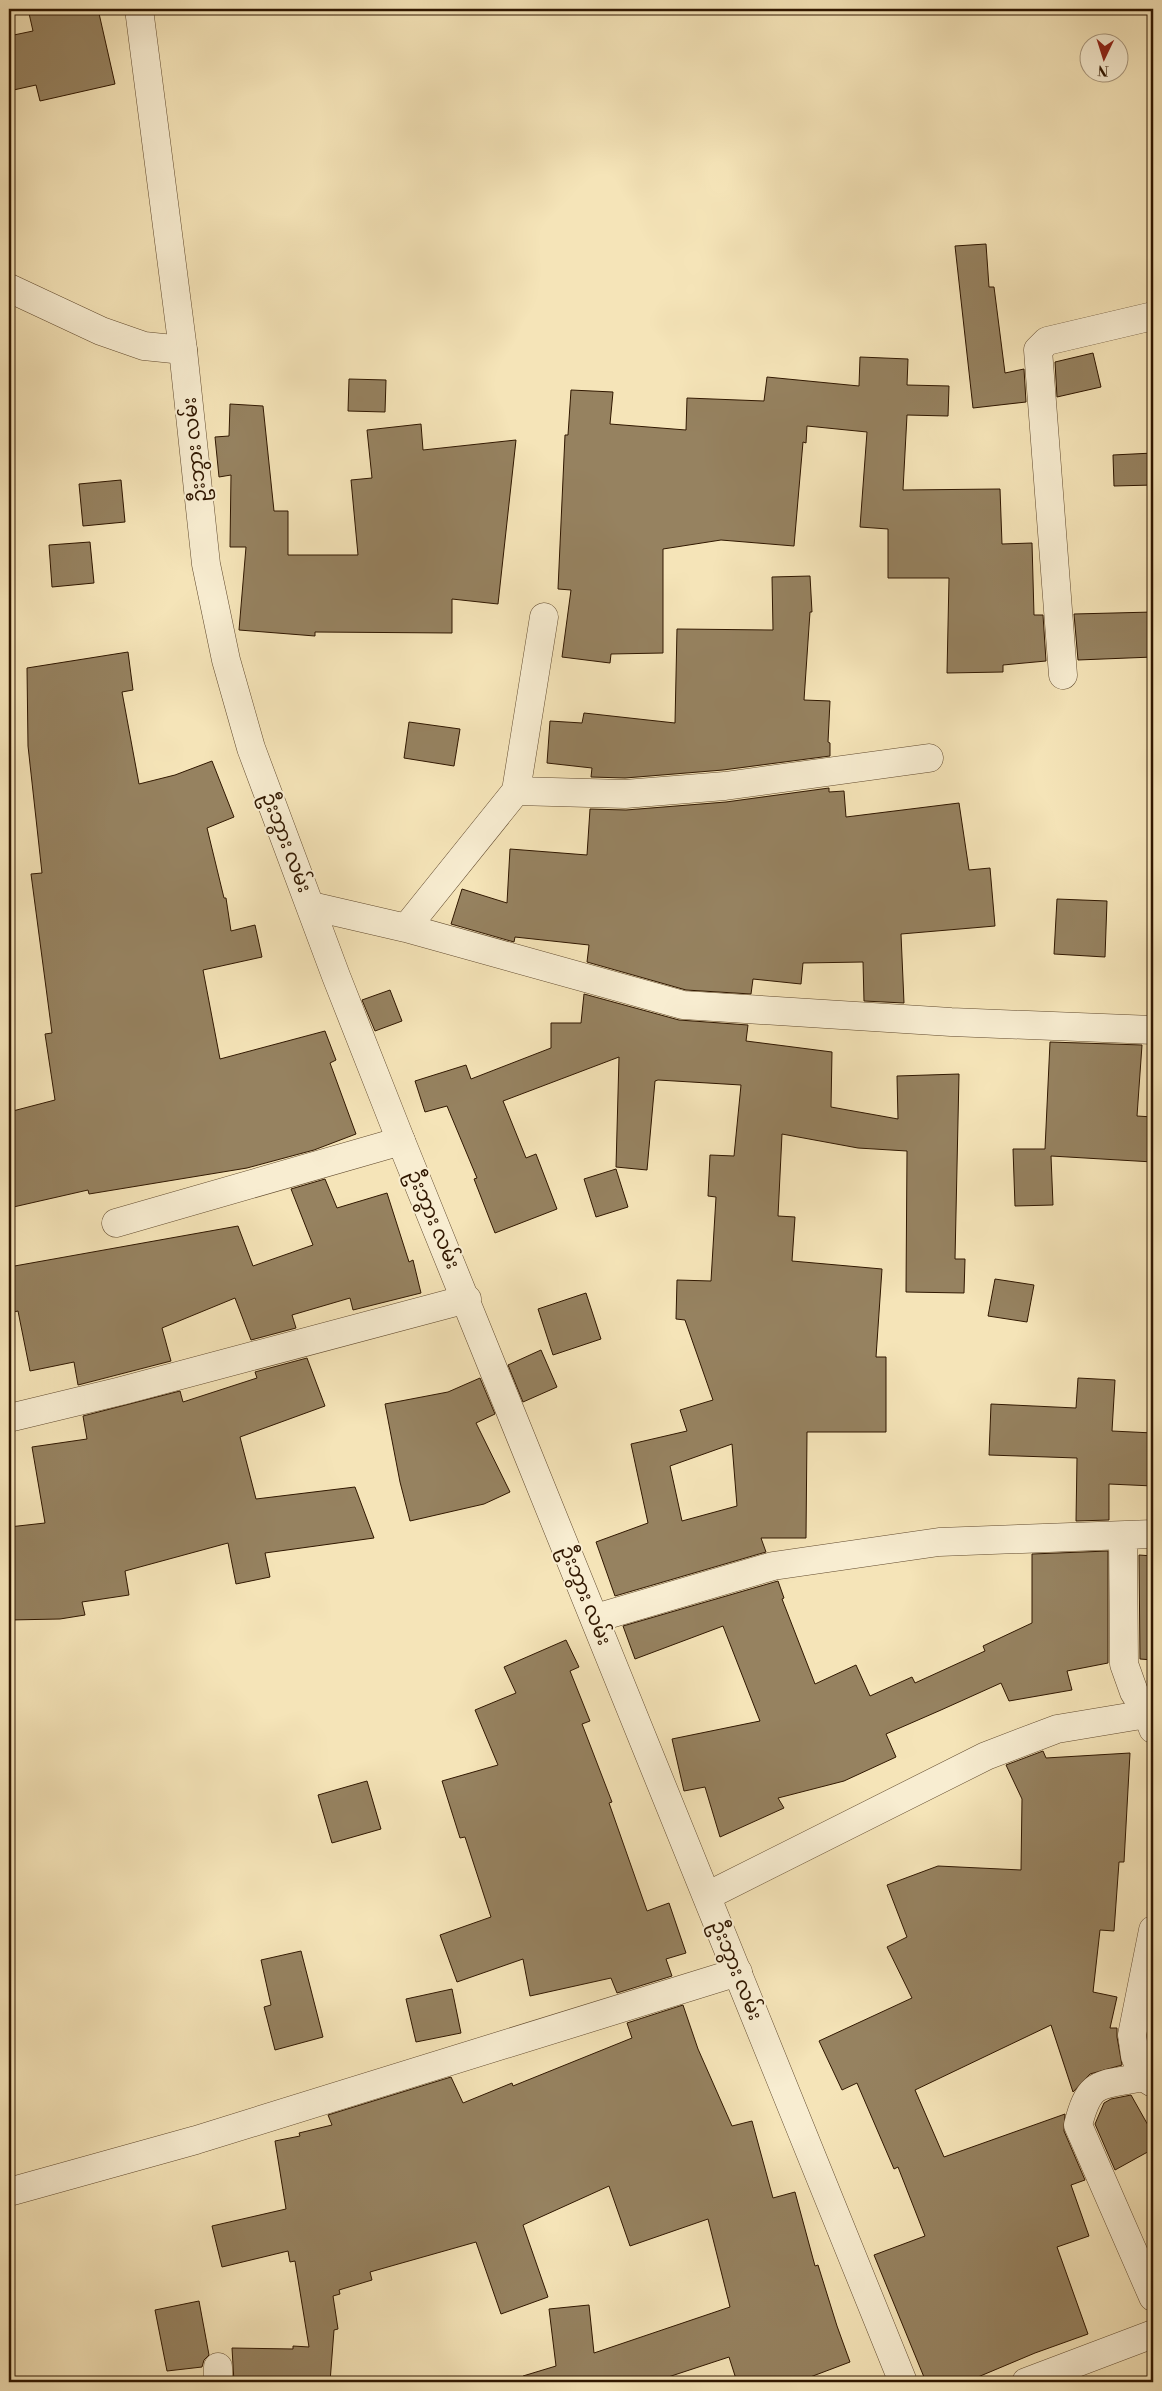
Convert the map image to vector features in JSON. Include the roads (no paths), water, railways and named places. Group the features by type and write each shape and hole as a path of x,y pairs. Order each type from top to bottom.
{"street":[{"name":"ဦးဘွား လမ်း","path":"139,9 183,350 206,564 226,660 251,748 402,1141 903,2382"},
{"path":"9,288 101,331 144,346 183,350"},
{"path":"1063,675 1038,350 1047,340 1153,316"},
{"path":"406,928 516,791 544,616"},
{"path":"516,791 625,794 724,786 928,758"},
{"path":"311,906 406,928 683,1005 941,1021 1153,1030"},
{"path":"116,1223 402,1141"},
{"path":"9,1418 467,1299"},
{"path":"596,1618 774,1566 939,1542 1153,1534"},
{"path":"707,1896 986,1756 1057,1729 1151,1719 1134,1692 1124,1664 1122,1536"},
{"path":"1153,1930 1132,2035 1135,2056 1148,2080 1096,2087 1084,2101 1078,2125 1153,2297"},
{"path":"9,2192 205,2137 738,1972"},
{"path":"1026,2382 1153,2334"}]}
